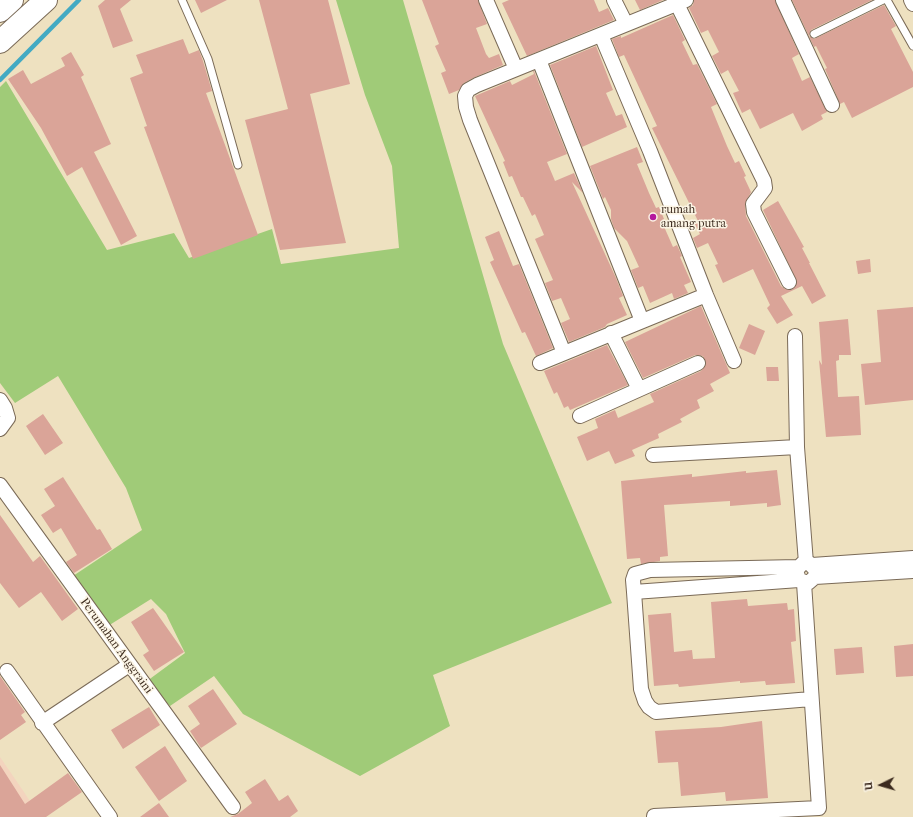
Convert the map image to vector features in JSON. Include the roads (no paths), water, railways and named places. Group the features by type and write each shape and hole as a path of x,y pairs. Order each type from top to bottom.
{"highway":[{"path":"0,12 12,0"},
{"path":"0,42 46,0"}],"street":[{"path":"486,0 516,69"},
{"path":"614,0 626,24"},
{"path":"783,0 832,105"},
{"path":"910,0 913,4"},
{"path":"564,353 466,107 465,96 468,90 516,69 682,2 764,180 765,188 754,204 754,212 788,282"},
{"path":"601,35 650,151 706,295 734,361"},
{"path":"539,60 642,321"},
{"path":"540,363 706,295"},
{"path":"611,333 639,389"},
{"path":"654,816 820,812 811,700 806,572 797,447 795,336"},
{"path":"580,416 698,363"},
{"path":"0,400 5,408 8,418 0,428"},
{"path":"653,455 797,447"},
{"name":"Perumahan Anggraini","path":"0,484 128,665 233,807"},
{"path":"634,592 913,558"},
{"path":"811,700 656,712 649,707 645,701 641,689 634,576 640,572 650,570 806,572 913,571"},
{"path":"42,723 128,665"},
{"path":"7,671 42,723 110,817"}],"lane":[{"path":"182,0 208,59 238,164"},
{"path":"814,34 883,0"},
{"path":"887,0 913,46"}],"waterway":[{"path":"0,80 79,0"}],"place":[{"name":"rumah amang putra","path":"653,217"}]}
